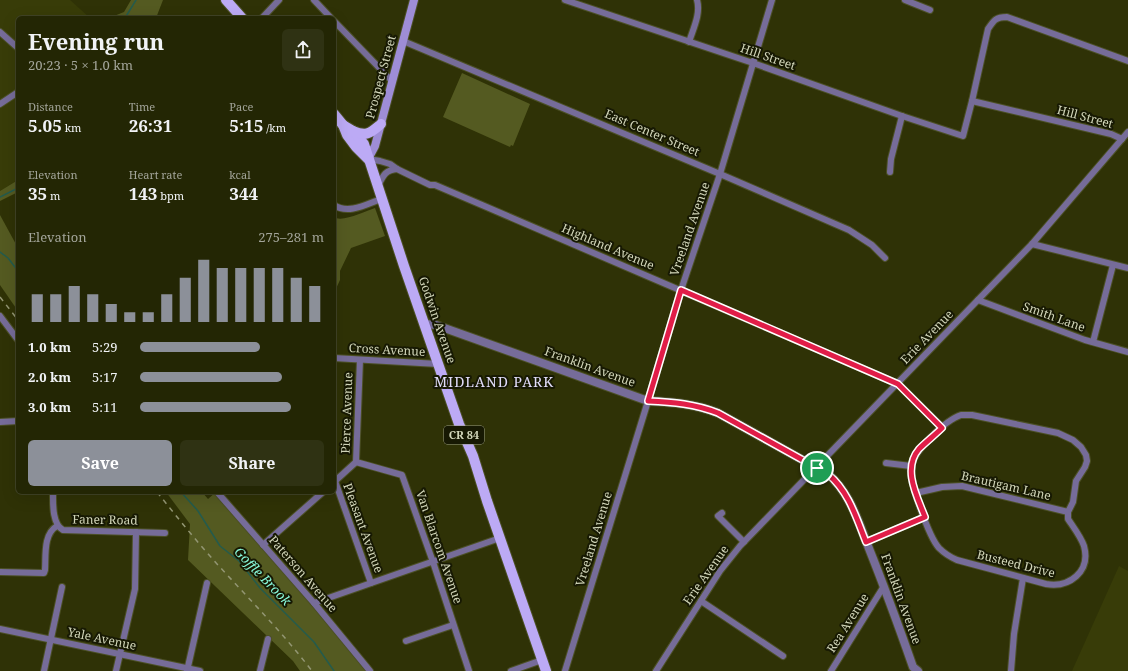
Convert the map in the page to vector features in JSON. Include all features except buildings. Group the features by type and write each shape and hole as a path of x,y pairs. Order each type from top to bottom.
{"main road":[{"path":"226,0 233,14"},
{"name":"Prospect Street","path":"368,159 375,146 413,0"},
{"name":"Godwin Avenue","path":"336,116 356,147 368,159"},
{"path":"353,131 362,135 368,134 381,124"},
{"name":"Godwin Avenue","path":"343,125 353,131 364,144 377,188 459,424 473,456 546,671"}],"street":[{"path":"264,16 279,0"},
{"path":"314,0 329,16"},
{"name":"Hill Street","path":"566,0 963,136 972,101 1111,134 1122,140"},
{"path":"689,42 698,15 699,7 697,0"},
{"name":"Vreeland Avenue","path":"564,671 681,290 720,174 772,0"},
{"path":"905,0 930,10"},
{"path":"972,101 988,29 993,21 1000,17 1007,18 1128,61"},
{"path":"336,23 392,81"},
{"path":"0,32 16,46"},
{"name":"East Center Street","path":"403,41 720,174 849,230 872,245 885,258"},
{"path":"0,104 16,93"},
{"path":"890,172 891,159 902,116"},
{"name":"Erie Avenue","path":"658,669 726,563 744,542 1032,244 1128,132"},
{"name":"Highland Avenue","path":"368,159 380,161 430,185 435,185 898,384"},
{"path":"377,188 389,170 397,169"},
{"path":"336,206 350,209 381,199"},
{"path":"1032,244 1128,268"},
{"name":"Smith Lane","path":"978,300 1026,319 1093,342 1113,265"},
{"path":"0,316 16,337"},
{"name":"Franklin Avenue","path":"425,324 436,324 648,401 683,403 718,413 828,474 842,488 847,496 884,586 914,670"},
{"path":"1093,342 1128,352"},
{"name":"Cross Avenue","path":"336,358 438,364"},
{"name":"Pierce Avenue","path":"336,480 356,462 360,360"},
{"path":"898,384 942,428"},
{"path":"886,463 911,466 920,449 955,417 968,415 1058,433 1073,440 1084,451 1087,461 1076,481 1073,502 1068,512"},
{"path":"0,422 16,421"},
{"name":"Van Blarcom Avenue","path":"356,462 402,475 434,562 469,671"},
{"name":"Busteed Drive","path":"911,466 911,480 934,541 950,557 957,560 1046,584 1059,585 1072,580 1084,564 1085,551 1081,539 1068,519 1068,512"},
{"name":"Brautigam Lane","path":"916,494 942,487 962,486 1068,512"},
{"name":"Pleasant Avenue","path":"336,487 371,583"},
{"name":"Faner Road","path":"53,494 57,526 65,530 165,533"},
{"name":"Paterson Avenue","path":"219,494 314,603 370,671"},
{"path":"263,545 321,494"},
{"path":"722,512 718,516 744,542"},
{"path":"866,542 925,517"},
{"path":"0,572 44,573 46,570 47,538 52,529 57,526"},
{"path":"116,671 135,589 136,532"},
{"path":"314,603 500,538"},
{"path":"1011,671 1014,634 1023,578"},
{"path":"188,670 207,584"},
{"name":"Rea Avenue","path":"831,671 884,586"},
{"path":"44,671 62,587"},
{"path":"701,601 783,656"},
{"path":"406,641 453,625"},
{"name":"Yale Avenue","path":"0,629 188,670 200,671"},
{"path":"260,671 268,639"},
{"path":"511,671 542,660"},
{"path":"658,669 666,671"}],"shaded area":[{"path":"0,0 70,0 88,16 16,16 16,181 0,191"},
{"path":"131,0 163,0 157,16 114,16 124,12"},
{"path":"462,73 530,104 513,146 511,145 510,147 443,117"},
{"path":"16,181 16,193 0,201 0,191"},
{"path":"375,208 385,236 351,248 340,271 340,280 336,289 336,218 342,219"},
{"path":"0,215 16,244 16,308 0,285"},
{"path":"168,494 204,494 208,499 214,494 218,494 368,671 300,671 293,661 188,560 190,524"},
{"path":"1119,566 1128,571 1128,671 1072,671"}],"waterway":[{"name":"Goffle Brook","path":"126,16 136,0"},
{"name":"Goffle Brook","path":"0,197 16,189"},
{"name":"Goffle Brook","path":"0,252 8,258 16,268"},
{"name":"Goffle Brook","path":"183,494 198,511 220,546 239,561 260,588 314,642 334,671"}],"railway":[{"path":"0,297 16,317"},
{"path":"159,494 202,547 278,630 312,671"}],"district":[{"name":"MIDLAND PARK","path":"494,382"}],"route":[{"path":"681,290 898,384 942,428 916,453 911,466 911,480 925,517 866,542 847,496 842,488 828,474 817,468 718,413 683,403 648,401 681,290"}]}
